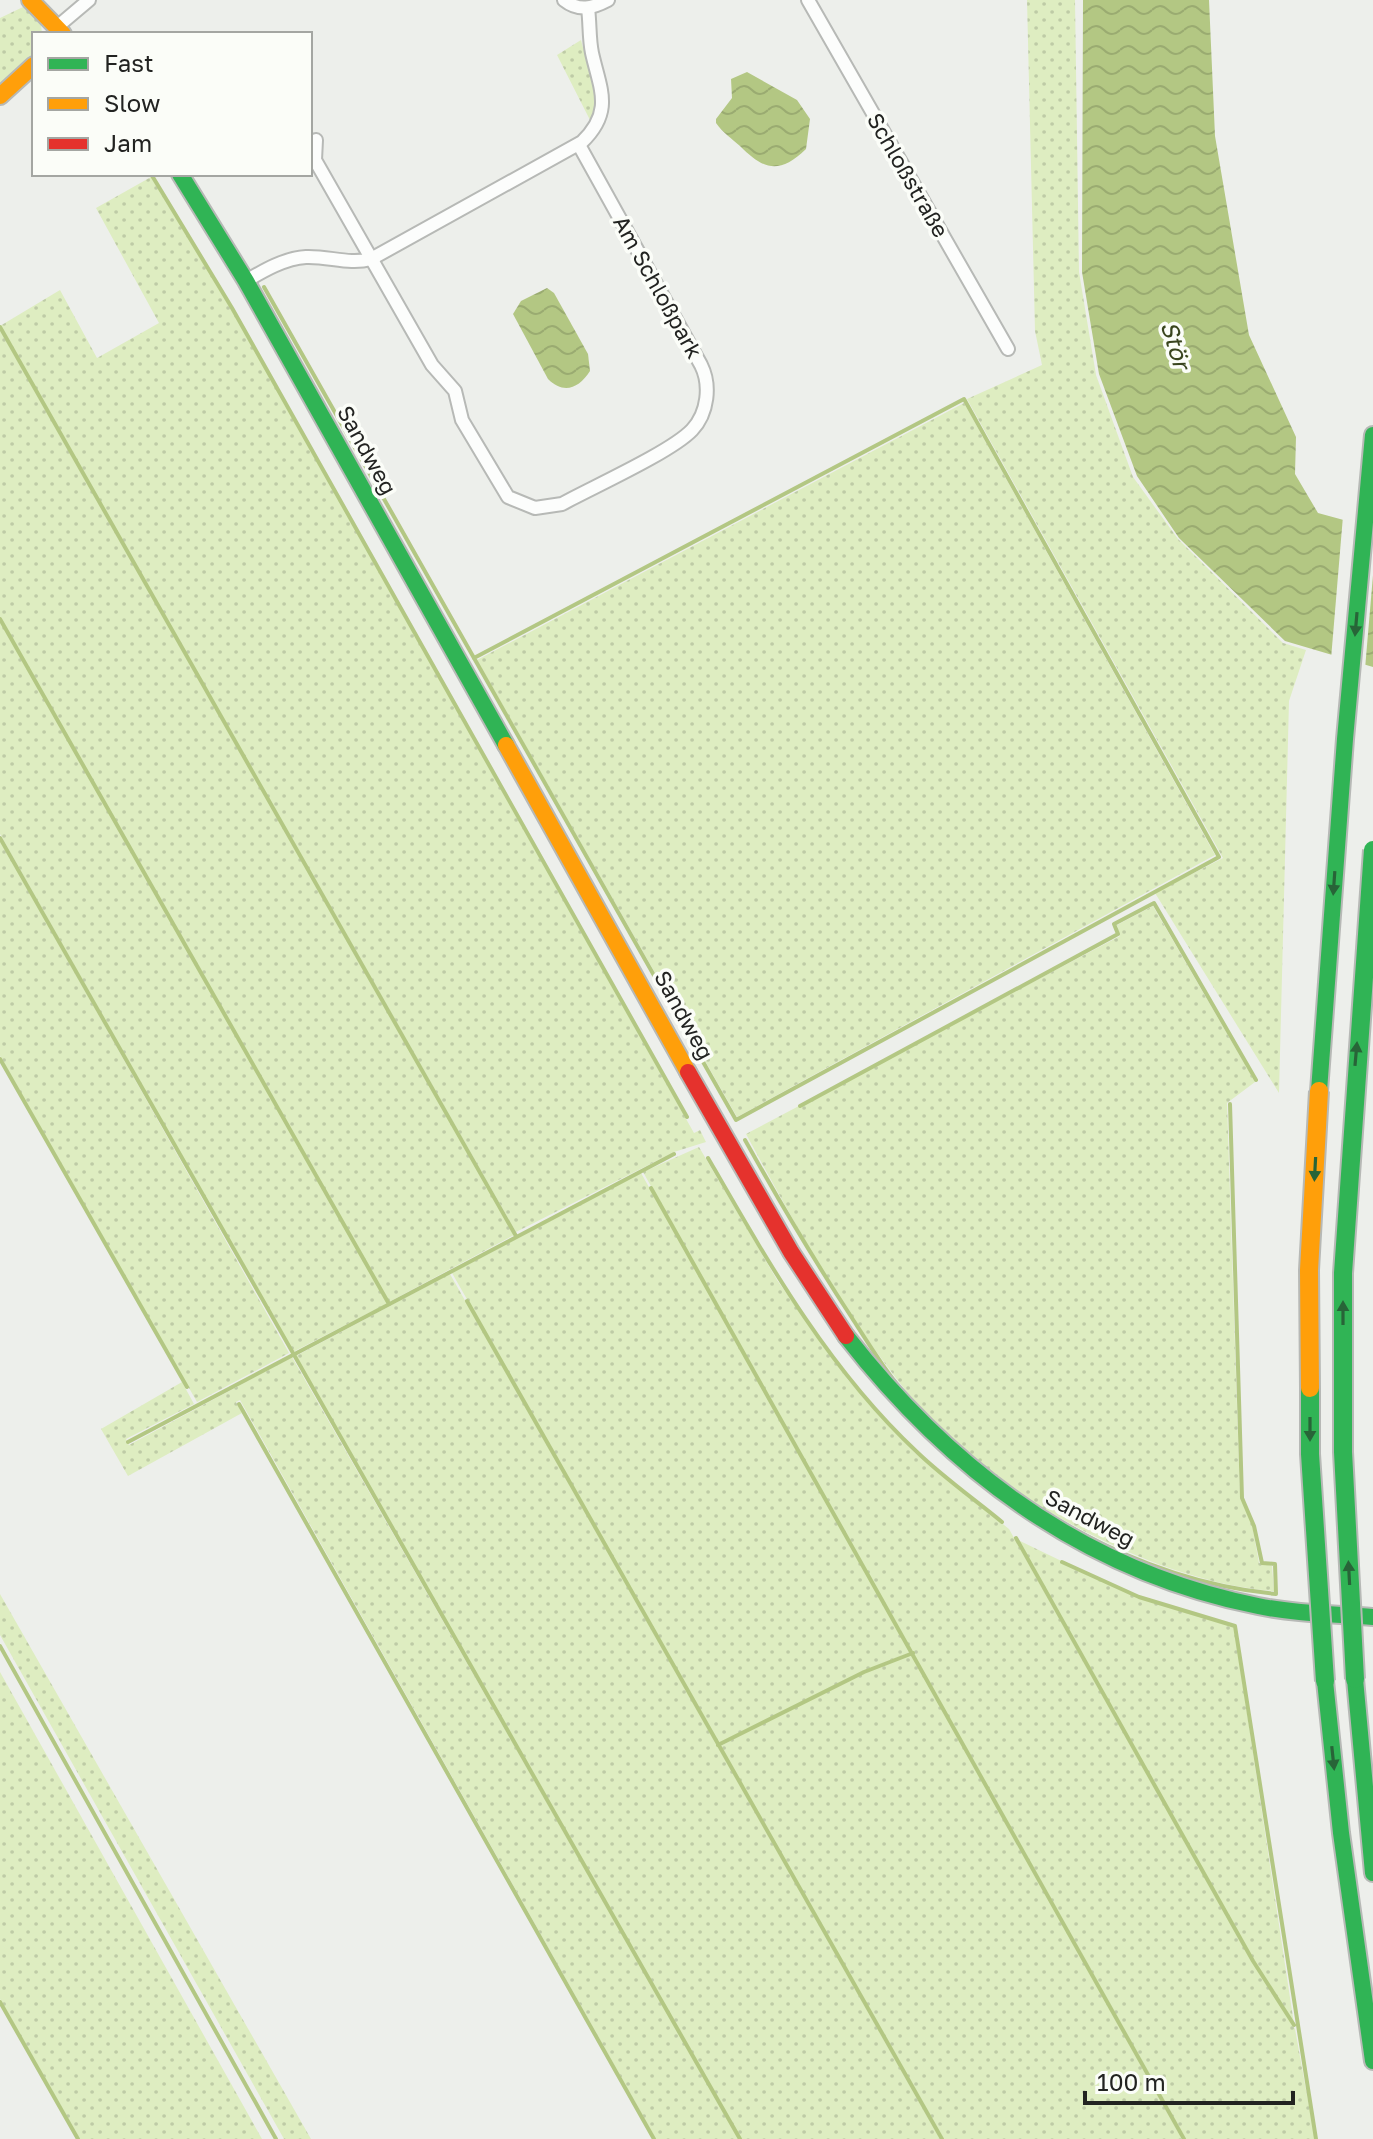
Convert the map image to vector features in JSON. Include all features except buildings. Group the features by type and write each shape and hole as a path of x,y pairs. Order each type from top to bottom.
{"main road":[{"path":"30,0 60,30"},
{"path":"0,96 32,67"},
{"name":"Sandweg","path":"181,176 246,281 733,1151 783,1237 863,1359 937,1441 995,1493 1080,1544 1115,1561 1193,1590 1258,1606 1373,1617"},
{"path":"1373,435 1345,739 1309,1270 1310,1454 1325,1681 1341,1833 1373,2061"},
{"path":"1373,850 1343,1273 1343,1452 1355,1679 1373,1873"}],"street":[{"path":"60,30 89,0"},
{"path":"564,0 571,6 588,8 608,0"},
{"name":"Schloßstraße","path":"808,0 1008,349"},
{"path":"246,281 281,264 307,257 352,262 371,259 579,145 593,129 604,93 591,51 588,8"},
{"name":"Am Schloßpark","path":"316,140 315,160 432,365 455,391 462,420 499,486 515,501 541,509 554,508 576,497 684,437 703,412 707,387 701,365 579,145"}],"shaded area":[{"path":"1027,0 1075,0 1079,272 1096,375 1133,477 1178,539 1283,643 1306,650 1289,701 1279,1093 1155,893 1223,858 967,399 1042,365 1035,331"},
{"path":"23,7 41,24 42,32 32,32 31,60 0,87 0,18"},
{"path":"581,40 597,90 595,110 590,120 557,55"},
{"path":"151,177 231,309 694,1133 700,1130 706,1142 674,1152 516,1232 0,326 60,290 97,358 159,323 96,208"},
{"path":"0,330 514,1235 389,1302 0,617"},
{"path":"964,403 1215,855 737,1117 477,660"},
{"path":"0,621 388,1303 293,1352 0,834"},
{"path":"0,840 289,1353 197,1402 0,1056"},
{"path":"1153,906 1255,1082 1227,1103 1240,1497 1252,1525 1259,1563 1272,1566 1274,1591 1226,1584 1126,1551 1076,1527 983,1467 944,1433 887,1366 843,1303 746,1134 1120,936 1117,925"},
{"path":"699,1147 777,1280 848,1380 915,1453 1009,1529 1252,1962 1295,2029 1315,2139 1186,2139 643,1172"},
{"path":"641,1173 911,1652 863,1671 719,1743 452,1273"},
{"path":"450,1274 940,2139 741,2139 294,1357"},
{"path":"292,1357 739,2139 656,2139 240,1400 236,1402 242,1413 128,1476 101,1429 182,1382 194,1404 126,1439 129,1445"},
{"path":"1018,1540 1138,1598 1234,1627 1294,2024 1253,1961"},
{"path":"0,1594 311,2139 284,2139 0,1635"},
{"path":"912,1654 1182,2139 944,2139 720,1746 864,1673"},
{"path":"0,1672 262,2139 80,2139 0,1999"}],"water":[{"name":"Stör","path":"1083,0 1209,0 1215,136 1249,335 1296,437 1295,474 1318,513 1373,528 1373,667 1285,641 1179,538 1137,476 1099,374 1082,272"},
{"path":"747,72 797,100 810,119 806,149 788,163 780,166 764,164 724,133 716,123 732,98 731,79"},
{"path":"547,288 554,293 588,354 590,371 581,382 571,387 560,387 548,379 513,314 521,301"}],"pier":[{"path":"1343,516 1373,524 1373,575 1365,669 1331,659"}],"waterway":[{"path":"152,176 232,308 687,1117"},
{"path":"264,287 474,658"},
{"path":"0,327 516,1236"},
{"path":"964,399 1219,857 736,1120 474,658 964,399"},
{"path":"0,619 389,1304"},
{"path":"0,838 740,2139"},
{"path":"800,1106 1118,934 1114,924 1154,903 1256,1080"},
{"path":"0,1059 187,1387"},
{"path":"745,1140 810,1252 880,1361 912,1402 949,1439 1032,1504 1125,1554 1174,1573 1225,1586 1276,1594 1275,1564 1262,1563 1254,1526 1242,1498 1230,1104"},
{"path":"128,1442 674,1154"},
{"path":"708,1158 777,1275 855,1386 917,1452 1002,1522"},
{"path":"651,1188 1184,2139"},
{"path":"467,1301 942,2139"},
{"path":"239,1404 654,2139"},
{"path":"1016,1538 1253,1961 1294,2025"},
{"path":"1062,1562 1139,1597 1235,1626 1316,2139"},
{"path":"0,1646 276,2139"},
{"path":"718,1745 864,1672 913,1653"},
{"path":"0,2002 78,2139"}],"traffic: fast":[{"path":"181,176 246,281 506,745"},
{"path":"1319,1091 1345,739 1373,435"},
{"path":"1355,1679 1343,1452 1343,1273 1373,850"},
{"path":"846,1336 931,1431 978,1472 1028,1509 1080,1541 1136,1569 1196,1590 1272,1609 1373,1617"},
{"path":"1310,1388 1310,1454 1325,1681"},
{"path":"1355,1679 1373,1873"},
{"path":"1325,1681 1341,1833 1373,2061"}],"traffic: slow":[{"path":"30,0 61,32"},
{"path":"0,96 32,67"},
{"path":"506,745 688,1072"},
{"path":"1310,1388 1309,1270 1319,1091"}],"traffic: jam":[{"path":"688,1072 791,1252 846,1336"}]}
